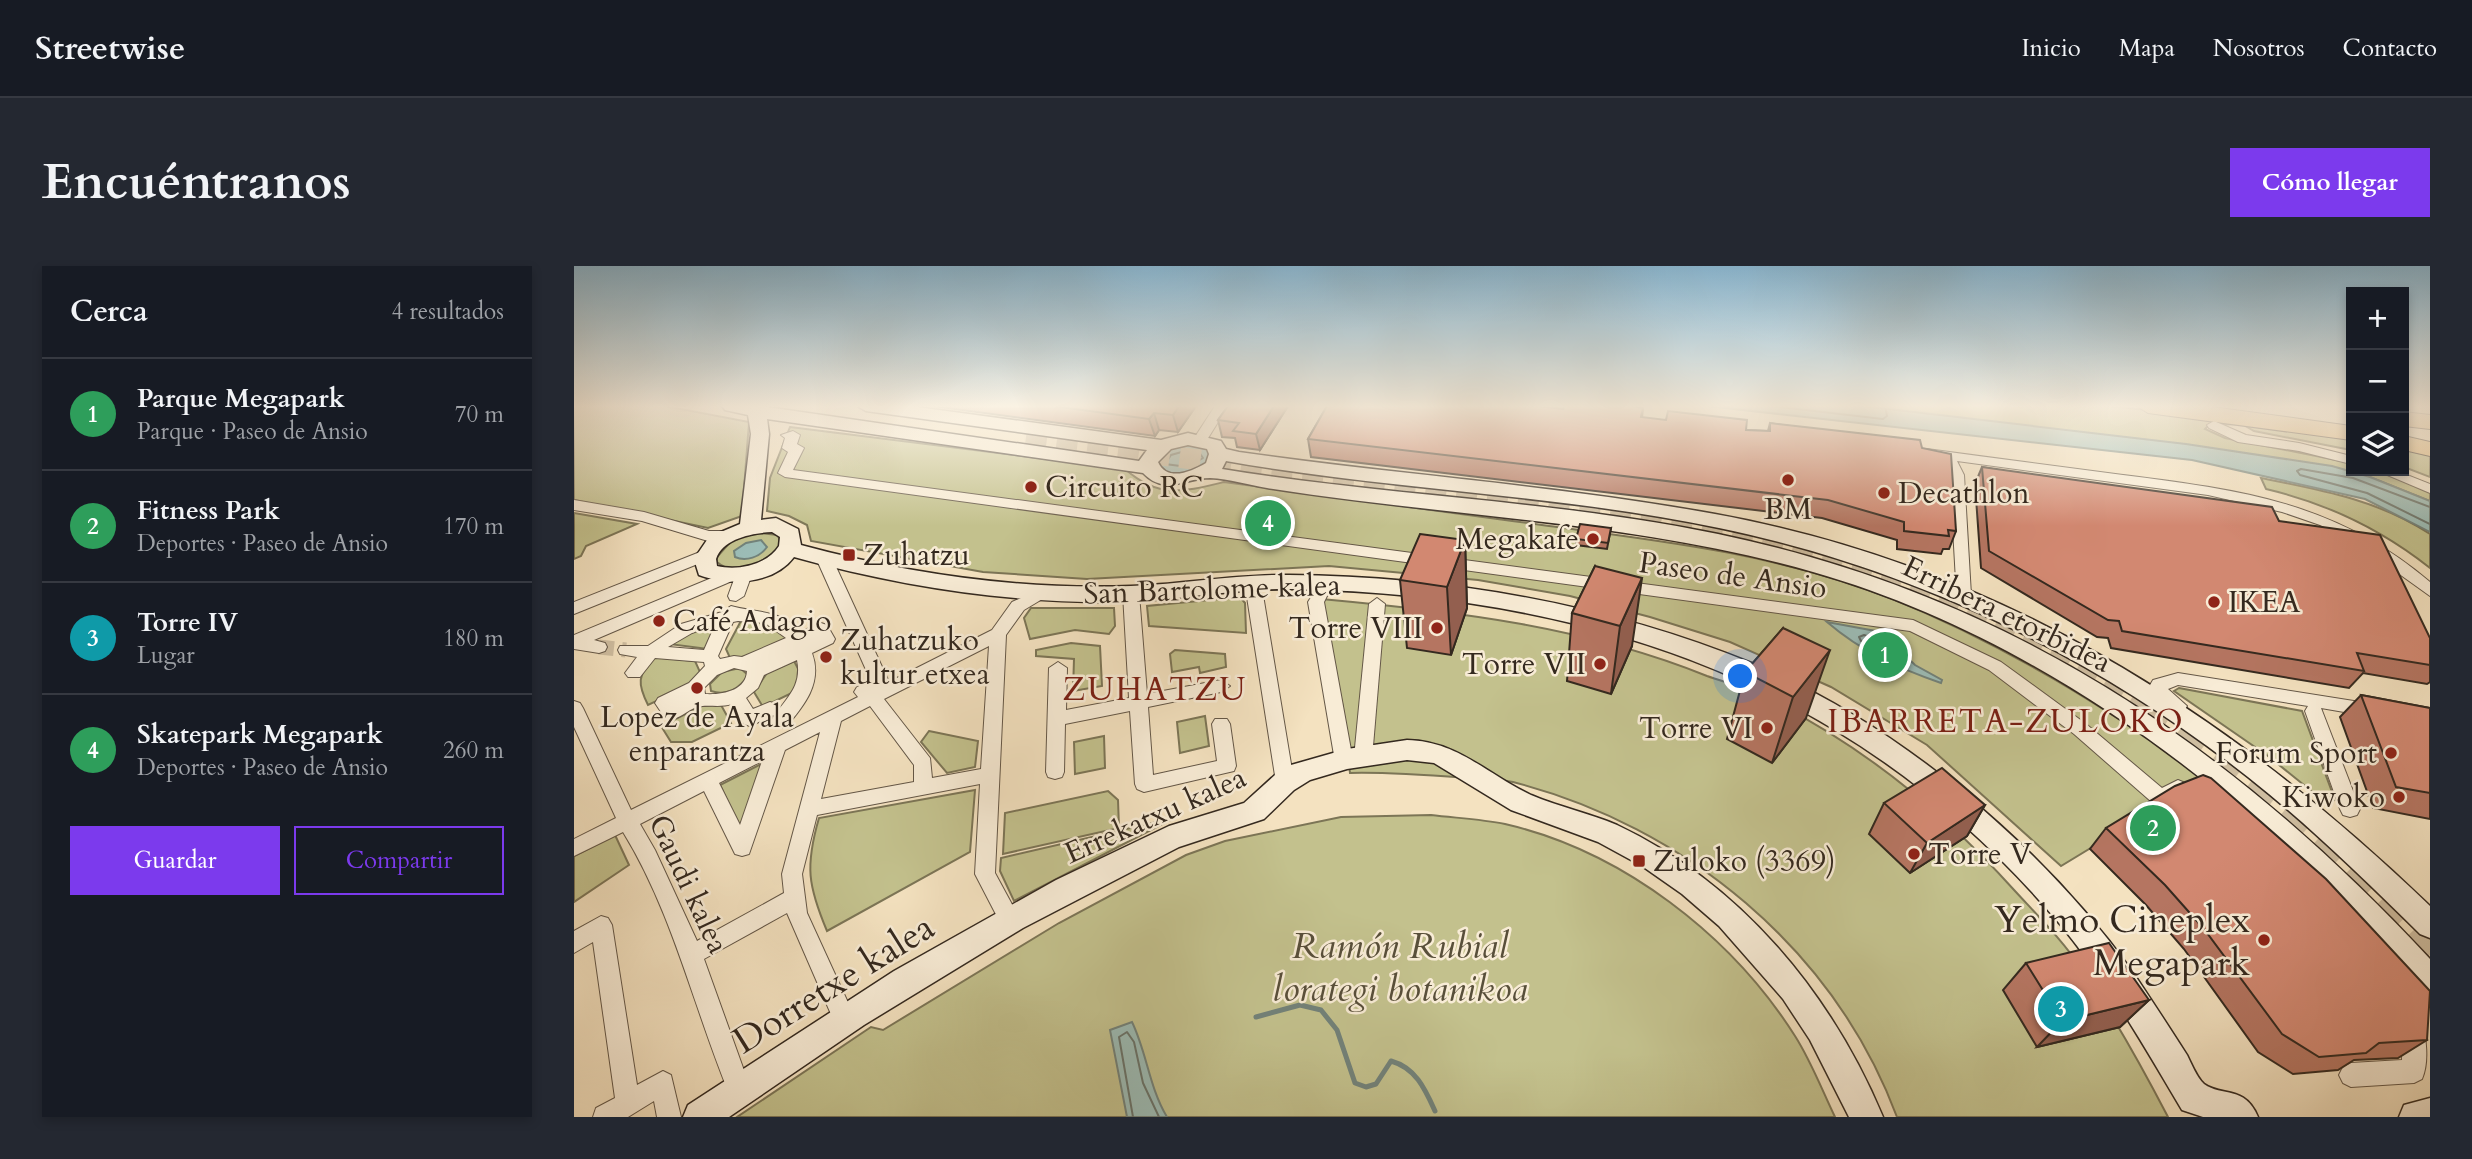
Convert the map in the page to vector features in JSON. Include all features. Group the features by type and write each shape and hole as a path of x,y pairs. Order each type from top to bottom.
{"street":[{"path":"750,527 759,446"},
{"name":"Paseo de Ansio","path":"790,446 789,448 797,448 785,473 1913,626 1995,666 2080,729 2161,798 2182,786 2191,789"},
{"path":"984,446 1149,468 1154,474 1173,480 1213,463 1214,446"},
{"path":"1149,468 1151,456 1163,446"},
{"path":"2290,446 2346,459"},
{"path":"2319,446 2346,453"},
{"path":"1911,451 2225,492 2287,507 2326,520 2372,544 2395,559 2430,591"},
{"path":"1943,455 1948,458 1957,474 1963,595"},
{"name":"Erribera etorbidea","path":"1213,463 1722,522 1822,545 1921,578 1963,595 2082,656 2169,707 2295,799 2380,875 2430,925"},
{"name":"Erribera etorbidea","path":"1213,463 1690,536 1804,561 1911,597 2059,669 2186,752 2314,858 2374,918 2430,981"},
{"path":"2409,474 2430,483"},
{"path":"2398,476 2430,489"},
{"path":"574,505 644,517 708,536 727,536"},
{"path":"574,608 705,555 727,536 750,527 786,528 791,534 789,549 733,595 648,653 634,673"},
{"name":"San Bartolome kalea","path":"789,549 943,582 1000,589 1131,594 1240,584 1337,583 1461,594 1631,631 1704,654 1813,704 1888,752 1951,803 2046,889 2117,976 2193,1107 2224,1106 2241,1117"},
{"path":"705,555 707,570 733,595 764,616 786,625 807,658 806,682 781,720"},
{"path":"736,696 750,719 781,720 881,684 824,558"},
{"path":"659,574 674,573 684,579 685,585 677,595"},
{"path":"1337,583 1325,588 1318,595 1316,602 1353,760"},
{"path":"1240,584 1255,595 1284,782 1311,768 1405,750 1438,752 1524,803 1605,832 1667,865 1707,895 1777,967 1808,1008 1846,1069 1866,1117"},
{"path":"1000,589 1009,594 1018,606"},
{"path":"574,848 998,634 1018,606 1046,592"},
{"path":"1131,594 1144,784 1227,766 1221,724"},
{"path":"574,643 677,595 733,595"},
{"path":"733,595 712,662 696,693 715,702 736,696 752,684 752,667"},
{"path":"1353,760 1377,604"},
{"path":"626,650 712,662 734,662 752,667 856,624"},
{"path":"998,634 985,874 1010,921"},
{"path":"574,643 599,647"},
{"path":"1055,772 1058,668"},
{"path":"2295,799 2272,774 2163,696 2159,685 2178,679 2392,713"},
{"path":"1056,719 1221,686"},
{"path":"873,697 923,763 923,788"},
{"name":"Gaudi kalea","path":"574,708 627,821 645,850 692,955 739,1090"},
{"path":"2314,711 2350,809"},
{"path":"833,717 792,874 793,899 845,1020"},
{"path":"708,780 742,848 777,746"},
{"path":"809,808 990,775"},
{"name":"Errekatxu kalea","path":"1010,921 1119,863 1197,828 1253,811 1266,804 1284,782"},
{"path":"692,955 793,899"},
{"name":"Dorretxe kalea","path":"700,1117 845,1020 1010,921"},
{"path":"574,943 601,925 628,1104"},
{"path":"2351,1076 2414,1071 2411,1049 2416,1006"},
{"path":"605,1117 663,1083 669,1117"},
{"path":"2416,1117 2430,1115"}],"green space":[{"path":"574,446 747,446 742,516 708,528 574,500"},
{"path":"783,446 939,446 1125,469 1137,479 1160,489 1184,490 1224,482 1679,544 1765,560 1849,583 1890,598 1974,636 2092,702 2206,778 2061,866 1927,745 1831,687 1730,642 1650,617 1570,596 1478,580 1329,566 1087,579 983,572 811,541 807,525 789,516 767,511 770,478"},
{"path":"2145,446 2264,446 2346,462 2346,474"},
{"path":"2409,450 2430,455 2430,477 2409,469"},
{"path":"2363,476 2390,476 2430,491 2430,501"},
{"path":"2261,478 2349,498 2410,522 2430,534 2430,568 2393,542 2352,519 2310,502 2266,489"},
{"path":"574,513 637,524 586,546 581,556 574,559"},
{"path":"752,532 778,535 781,545 768,557 751,566 733,569 717,562 717,557 732,540"},
{"path":"1240,597 1245,603 1246,633 1149,626 1147,606"},
{"path":"1321,599 1468,615 1613,645 1752,691 1836,737 1900,782 1960,834 2050,930 2076,960 2106,1007 2168,1117 1897,1117 1869,1056 1835,1000 1793,949 1746,903 1693,863 1637,829 1576,802 1513,782 1408,774 1350,773 1343,708"},
{"path":"1031,608 1114,608 1115,626 1109,634 1075,630 1030,639 1024,618"},
{"path":"743,617 761,618 789,638 752,656 730,658 726,649"},
{"path":"717,620 708,649 669,644"},
{"path":"1071,643 1100,646 1102,686 1073,691 1074,659 1036,656 1036,650"},
{"path":"1175,650 1225,654 1226,667 1200,673 1199,667 1172,672 1170,654"},
{"path":"653,657 695,661 700,672 689,686 648,705 641,680 644,669"},
{"path":"794,661 803,678 800,689 763,707 754,692 767,673"},
{"path":"740,668 748,675 737,688 722,693 711,691 710,684 722,672"},
{"path":"2179,688 2302,711 2335,800 2325,802 2268,756 2174,691"},
{"path":"721,705 731,723 692,742 671,742 661,726 702,706"},
{"path":"1205,716 1209,746 1180,753 1177,722"},
{"path":"929,731 978,741 975,767 947,773 921,742"},
{"path":"1104,736 1105,768 1075,774 1074,742"},
{"path":"763,763 740,829 720,785"},
{"path":"975,790 970,852 827,931 812,888 810,863 819,818"},
{"path":"1108,791 1118,800 1119,828 1003,854 1005,813"},
{"name":"Ramón Rubial lorategi botanikoa","path":"1431,815 1496,822 1548,837 1591,854 1670,902 1739,964 1769,999 1801,1046 1835,1117 737,1117 871,1027 883,1030 1059,923 1186,855 1225,841 1341,817"},
{"path":"1174,818 1014,901 1000,871 1001,858"},
{"path":"615,835 629,865 574,902 574,856"}],"water":[{"path":"1194,446 1207,448 1210,452 1205,467 1180,475 1164,472 1157,463 1164,452 1172,448"},
{"path":"2064,446 2197,446 2332,466 2346,470 2346,476 2370,477 2430,501 2430,532 2365,499 2192,460"},
{"path":"761,540 767,547 761,553 748,559 735,557 734,551 746,543"},
{"path":"1827,622 1881,632 1915,665 1942,680 1941,683 1881,658"},
{"path":"1132,1022 1156,1094 1167,1117 1127,1117 1110,1030"}],"building":[{"path":"1365,446 1921,446 1951,454 1956,531 1948,530 1949,536 1904,531 1904,522 1828,500"},
{"name":"IKEA","path":"1982,467 2272,507 2279,521 2380,535 2430,638 2430,665 2357,653 2364,671 2122,631 2119,621 2108,620 1989,551"},
{"path":"1580,524 1611,528 1608,543 1576,539"},
{"path":"1420,534 1465,540 1447,587 1400,580"},
{"path":"1595,566 1642,578 1620,626 1572,613"},
{"path":"1783,628 1830,650 1793,697 1745,672"},
{"path":"2361,695 2430,708 2430,793 2396,787"},
{"path":"1942,768 1985,805 1927,843 1884,803"},
{"name":"Yelmo Cineplex Megapark","path":"2203,775 2211,778 2326,879 2430,991 2427,1040 2379,1043 2366,1053 2319,1057 2282,1034 2204,929 2165,885 2106,828 2175,786"},
{"path":"2109,943 2149,1000 2062,1021 2026,963"}],"waterway":[{"path":"1256,1017 1300,1005 1321,1010 1337,1030 1355,1083 1366,1087 1376,1084 1391,1061 1400,1064 1413,1074 1423,1087 1435,1111"}],"tunnel":[{"path":"1092,446 1603,513 1755,539 1857,568 1957,606 2054,653 2144,708"},
{"path":"599,647 626,650"},
{"path":"2142,707 2221,762 2297,822 2332,854 2430,955"}],"place":[{"name":"BM","path":"1788,480"},
{"name":"Circuito RC","path":"1031,487"},
{"name":"Decathlon","path":"1884,493"},
{"name":"Skatepark Megapark","path":"1268,523"},
{"name":"Megakafe","path":"1593,539"},
{"name":"Zuhatzu","path":"849,555"},
{"name":"IKEA","path":"2214,602"},
{"name":"Café Adagio","path":"659,621"},
{"name":"Torre VIII","path":"1437,628"},
{"name":"Parque Megapark","path":"1885,655"},
{"name":"Zuhatzuko kultur etxea","path":"826,657"},
{"name":"Torre VII","path":"1600,664"},
{"name":"Lopez de Ayala enparantza","path":"697,688"},
{"name":"Torre VI","path":"1767,728"},
{"name":"Forum Sport","path":"2391,753"},
{"name":"Kiwoko","path":"2399,797"},
{"name":"Fitness Park","path":"2153,828"},
{"name":"Torre V","path":"1914,854"},
{"name":"Zuloko (3369)","path":"1639,861"},
{"name":"Yelmo Cineplex Megapark","path":"2264,940"},
{"name":"Torre IV","path":"2061,1009"}],"district":[{"name":"ZUHATZU","path":"1155,689"},
{"name":"IBARRETA-ZULOKO","path":"2006,721"}]}
